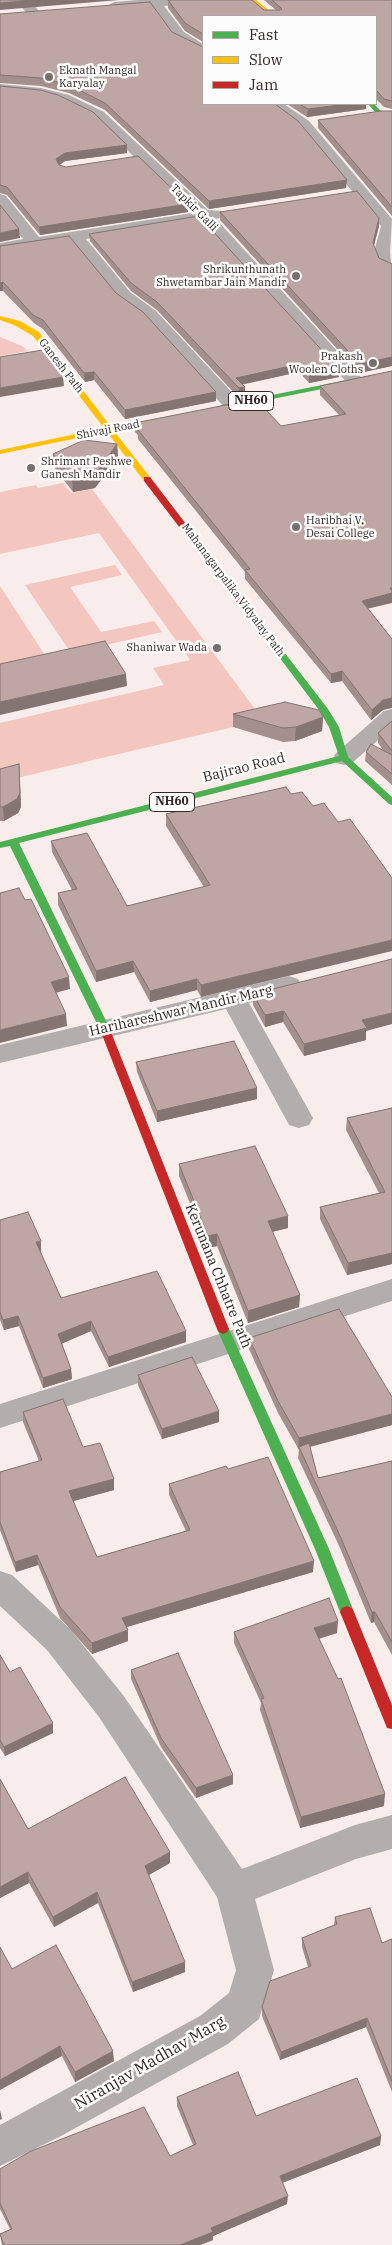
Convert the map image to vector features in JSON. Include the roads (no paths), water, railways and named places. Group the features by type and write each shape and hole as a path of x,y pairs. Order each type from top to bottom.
{"main road":[{"path":"253,0 272,15"},
{"name":"Ganesh Path","path":"0,318 17,323 36,334 110,429"},
{"name":"NH60","path":"215,409 392,373"},
{"name":"Shivaji Road","path":"0,452 188,414"},
{"name":"Mahanagarpalika Vidyalay Path","path":"110,429 323,709 334,727 344,758"},
{"path":"344,758 392,802"},
{"name":"Bajirao Road","path":"0,845 344,758"},
{"name":"Kerunana Chhatre Path","path":"13,842 104,1028 228,1342 322,1549 392,1723"}],"street":[{"path":"17,15 38,13 24,0"},
{"path":"99,8 189,0"},
{"path":"155,3 179,35 202,49"},
{"name":"Tapkir Galli","path":"0,88 41,92 64,98 86,107 99,115 204,216 355,380"},
{"path":"276,105 304,124 388,226 382,252 386,262 392,267"},
{"path":"357,116 381,110"},
{"path":"304,124 322,122"},
{"path":"123,160 142,157"},
{"path":"339,195 359,192"},
{"path":"0,199 34,242"},
{"path":"0,248 233,211"},
{"path":"74,236 124,296 150,315 233,405"},
{"path":"344,758 392,716"},
{"name":"Harihareshwar Mandir Marg","path":"0,1054 308,980"},
{"path":"234,999 299,1118"},
{"path":"0,1416 392,1290"},
{"name":"Niranjav Madhav Marg","path":"0,1585 59,1640 111,1706 234,1890 255,1970 244,2005 214,2030 0,2146"},
{"path":"234,1890 355,1842 392,1832"}],"place":[{"name":"Eknath Mangal Karyalay","path":"49,77"},
{"name":"Shrikunthunath Shwetambar Jain Mandir","path":"296,276"},
{"name":"Prakash Woolen Cloths","path":"373,363"},
{"name":"Shrimant Peshwe Ganesh Mandir","path":"31,468"},
{"name":"Haribhai V. Desai College","path":"296,527"},
{"name":"Shaniwar Wada","path":"217,648"}]}
